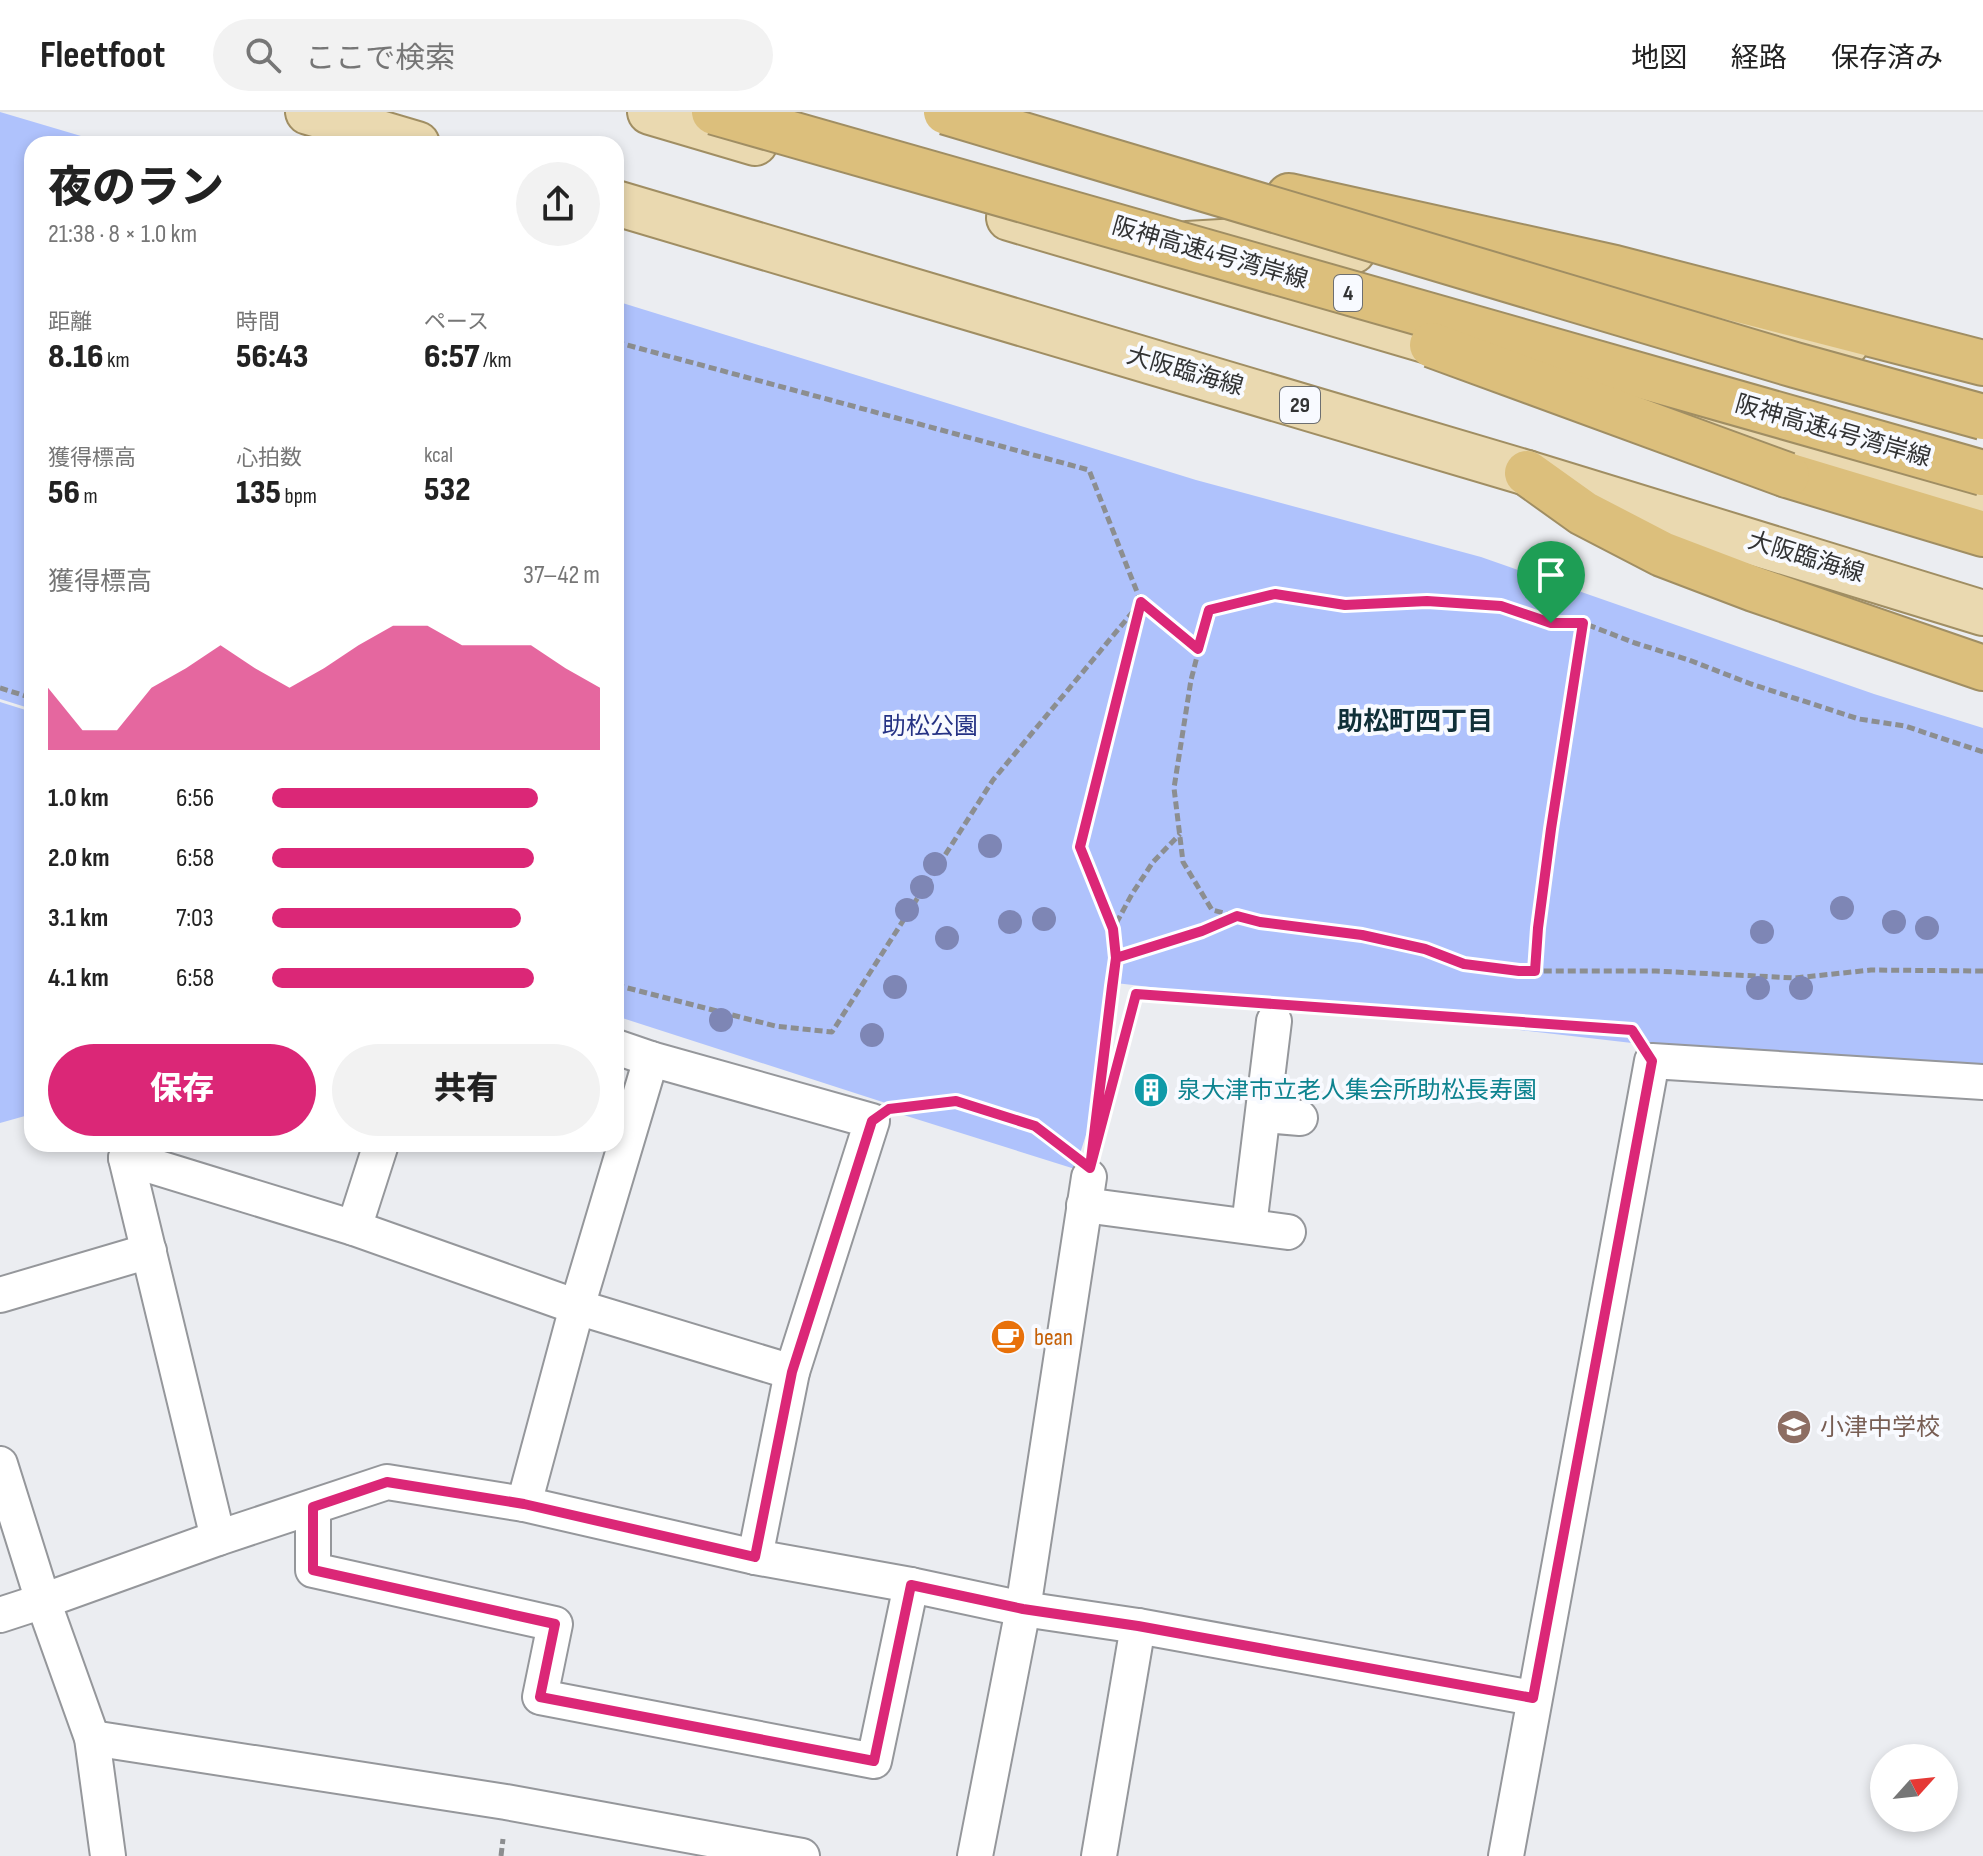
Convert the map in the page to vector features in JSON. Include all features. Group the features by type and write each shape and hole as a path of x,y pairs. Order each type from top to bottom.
{"highway":[{"path":"707,112 806,146 1266,286 1787,475 1983,534"},
{"name":"阪神高速4号湾岸線","path":"714,112 1983,473"},
{"path":"946,112 1795,365 1983,417"},
{"path":"1051,143 1615,268 1983,363"},
{"path":"1527,473 1583,513 1662,554 1983,668"}],"main road":[{"path":"308,112 390,136"},
{"path":"650,112 1983,505"},
{"name":"大阪臨海線","path":"624,205 1527,473 1983,613"},
{"path":"1113,249 1289,238 1372,255 1537,306 1829,340 1983,382"}],"street":[{"path":"1249,1226 1263,1115 1267,1012"},
{"path":"624,1050 872,1121 792,1372 755,1557"},
{"path":"624,1149 651,1059"},
{"path":"1506,1856 1652,1061 1983,1082"},
{"path":"1263,1115 1300,1118"},
{"path":"128,1152 218,1538"},
{"path":"131,1152 577,1307 792,1372"},
{"path":"354,1228 378,1152"},
{"path":"524,1504 577,1307 623,1152"},
{"path":"975,1856 1023,1609 1088,1183 1249,1226 1288,1232"},
{"path":"0,1295 149,1251"},
{"path":"0,1464 43,1601 92,1738 108,1856"},
{"path":"0,1615 387,1482 524,1504 755,1557 1023,1609 1138,1626 1533,1698"},
{"path":"313,1507 313,1570 555,1624 540,1697 874,1761 911,1585"},
{"path":"1099,1856 1138,1626"},
{"path":"92,1738 506,1802 802,1856"}],"path":[{"path":"624,344 1089,470 1141,602 1198,649"},
{"path":"1983,752 1905,726 1859,719 1751,684 1583,623 1551,623 1501,606 1427,601 1345,605 1275,594 1209,610 1191,680 1174,788 1183,862 1212,910 1260,922 1362,935 1425,949 1464,964 1519,971 1656,971 1795,978 1871,970 1983,971"},
{"path":"1088,1183 1116,958 1113,929 1080,847 1141,602"},
{"path":"624,987 775,1026 832,1032 993,780 1141,602"},
{"path":"1535,971 1551,829 1583,623"},
{"path":"0,688 24,696"},
{"path":"1113,929 1153,862 1180,834"},
{"path":"1116,958 1202,931 1237,916"},
{"path":"1088,1183 1136,994 1267,1012"},
{"path":"1306,1006 1632,1030 1652,1061"},
{"path":"872,1121 889,1109 956,1101 1035,1126 1088,1183"}],"green space":[{"path":"0,112 81,136 24,136 24,706 0,699"},
{"name":"助松公園","path":"624,303 1196,480 1481,557 1874,694 1983,728 1983,1064 1632,1043 1107,982 1096,1104 1075,1169 894,1112 895,1106 624,1019"},
{"path":"0,702 24,710 24,1116 0,1123"}],"place":[{"name":"泉大津市立老人集会所助松長寿園","path":"1151,1090"},
{"name":"bean","path":"1008,1337"},
{"name":"小津中学校","path":"1794,1427"}],"district":[{"name":"助松町四丁目","path":"1415,722"}],"route":[{"path":"1551,623 1501,606 1427,601 1345,605 1275,594 1209,610 1198,649 1141,602 1080,847 1113,929 1116,958 1090,1168 1035,1126 956,1101 889,1109 872,1121 792,1372 755,1557 524,1504 387,1482 313,1507 313,1570 555,1624 540,1697 874,1761 911,1585 1023,1609 1138,1626 1533,1698 1652,1061 1632,1030 1136,994 1090,1168 1112,986 1116,958 1202,931 1237,916 1260,922 1362,935 1425,949 1464,964 1535,971 1551,829 1583,623 1551,623"}]}
